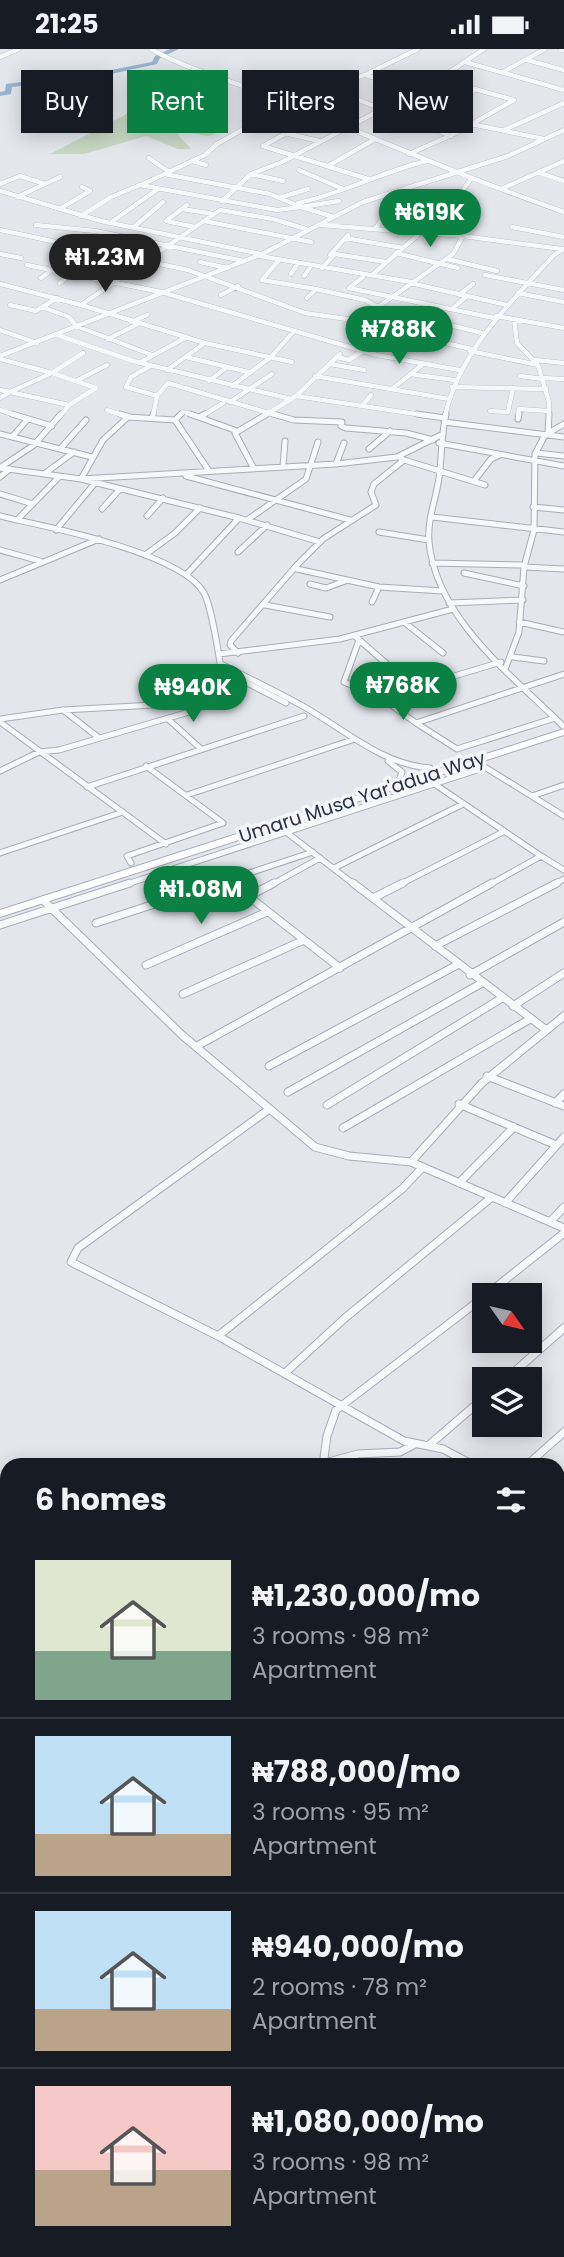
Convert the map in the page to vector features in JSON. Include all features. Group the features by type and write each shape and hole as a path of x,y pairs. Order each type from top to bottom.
{"main road":[{"name":"Umaru Musa Yar'adua Way","path":"0,905 561,725"},
{"name":"Umaru Musa Yar'adua Way","path":"0,914 46,904 479,765 561,725"}],"street":[{"path":"0,57 19,49"},
{"path":"151,49 170,60 242,86"},
{"path":"359,77 418,49"},
{"path":"453,70 484,49"},
{"path":"502,72 545,49"},
{"path":"526,59 564,70"},
{"path":"465,62 564,90"},
{"path":"364,75 373,78"},
{"path":"473,123 514,100 475,90"},
{"path":"502,130 564,103"},
{"path":"473,124 545,139"},
{"path":"80,216 111,197 191,161 242,130"},
{"path":"0,357 260,255 306,229 383,195 456,174 564,130"},
{"path":"319,141 285,133 264,146 368,179"},
{"path":"222,201 251,174 295,155 333,133"},
{"path":"359,133 456,174 564,212"},
{"path":"443,133 451,136"},
{"path":"409,154 456,133"},
{"path":"328,166 375,139"},
{"path":"149,158 167,173 279,198 334,217"},
{"path":"191,161 206,165"},
{"path":"293,204 426,161"},
{"path":"500,189 564,161"},
{"path":"554,166 564,167"},
{"path":"299,170 343,189"},
{"path":"539,172 564,181"},
{"path":"251,174 284,181"},
{"path":"0,184 19,176 45,184"},
{"path":"0,201 60,177"},
{"path":"383,195 393,199 393,203 427,207 457,198 471,179"},
{"path":"141,185 277,210 340,201"},
{"path":"61,208 90,191 82,187"},
{"path":"110,223 158,189"},
{"path":"279,198 308,189"},
{"path":"0,191 110,223 507,305"},
{"path":"134,227 163,202"},
{"path":"195,227 166,221 185,207 214,215"},
{"path":"372,275 419,234 427,207"},
{"path":"81,305 220,210 306,229"},
{"path":"375,229 387,212 426,215"},
{"path":"232,226 251,215"},
{"path":"204,221 311,242"},
{"path":"36,225 95,231 245,261"},
{"path":"319,225 463,236 564,249"},
{"path":"512,227 564,237"},
{"path":"330,256 353,228"},
{"path":"0,230 210,276 298,311 355,321 536,363 564,363"},
{"path":"0,239 8,231"},
{"path":"355,321 447,259 463,236"},
{"path":"345,239 403,248"},
{"path":"1,466 81,479 253,467 311,466 397,457 436,441 441,434 453,384 482,333 518,293 564,249"},
{"path":"396,253 458,268"},
{"path":"322,268 335,254 386,262"},
{"path":"1,255 21,258"},
{"path":"60,258 133,269"},
{"path":"447,259 498,271"},
{"path":"251,292 279,260"},
{"path":"200,262 228,268"},
{"path":"291,274 298,263"},
{"path":"27,265 161,292 363,351 422,365 459,370"},
{"path":"304,275 311,266"},
{"path":"41,278 52,270"},
{"path":"60,283 71,274"},
{"path":"485,275 564,290"},
{"path":"363,277 349,288 564,328"},
{"path":"262,280 365,300 378,307 482,333"},
{"path":"0,284 57,298 205,343 292,362"},
{"path":"458,295 473,284"},
{"path":"221,295 238,286"},
{"path":"307,298 316,289"},
{"path":"518,293 564,302"},
{"path":"453,308 467,296"},
{"path":"10,305 32,311 57,298"},
{"path":"42,307 69,317 76,326 152,355"},
{"path":"130,322 147,315"},
{"path":"385,700 395,692 503,665 513,657 523,600 524,566 535,528 530,478 547,433 549,411 543,378 536,363 517,343 514,319"},
{"path":"108,339 139,324"},
{"path":"0,330 37,343"},
{"path":"232,386 271,357 294,331"},
{"path":"57,335 139,363 251,390 564,437"},
{"path":"354,347 369,335"},
{"path":"139,363 186,337"},
{"path":"167,370 205,343"},
{"path":"237,431 294,398 339,355 349,360 363,351"},
{"path":"0,398 52,373 83,353"},
{"path":"0,357 96,388 69,405 36,443 1,466"},
{"path":"186,357 248,372"},
{"path":"330,364 364,370"},
{"path":"78,380 107,365"},
{"path":"392,389 422,365"},
{"path":"150,366 131,377 126,389 157,396"},
{"path":"209,380 227,367"},
{"path":"201,416 251,390 272,374"},
{"path":"410,374 453,384 546,389"},
{"path":"315,376 449,399"},
{"path":"520,376 564,379"},
{"path":"152,418 159,390 168,383 294,420 343,422 341,426 346,428 391,431 504,455 564,456"},
{"path":"490,411 508,412 513,388"},
{"path":"0,390 69,405"},
{"path":"362,406 371,395"},
{"path":"518,419 519,409 549,411"},
{"path":"0,410 52,426"},
{"path":"107,410 131,417 176,419 185,413 201,416 237,431 253,467"},
{"path":"81,479 103,440 131,417"},
{"path":"176,419 191,448 209,471"},
{"path":"12,437 27,420"},
{"path":"61,449 86,420"},
{"path":"548,421 564,424"},
{"path":"547,433 564,424"},
{"path":"369,449 391,431"},
{"path":"0,434 92,457"},
{"path":"284,466 285,441"},
{"path":"436,441 440,472 429,540 432,562 443,591 451,606 523,687 561,725"},
{"path":"247,520 305,481 312,472 311,466 318,442"},
{"path":"336,464 344,443"},
{"path":"44,474 74,452"},
{"path":"474,481 491,459 504,455"},
{"path":"397,457 485,485"},
{"path":"536,457 564,466"},
{"path":"238,653 230,642 320,542 376,505 371,492 374,484 404,460"},
{"path":"0,477 11,468"},
{"path":"182,474 278,498 350,520"},
{"path":"17,520 59,477"},
{"path":"81,479 239,517 320,542"},
{"path":"55,530 94,483"},
{"path":"102,509 120,489"},
{"path":"0,494 33,504"},
{"path":"147,516 163,498"},
{"path":"533,507 564,510"},
{"path":"145,555 175,533 200,508"},
{"path":"0,516 115,542 186,575 205,594 225,693 212,702 168,719 59,750 39,752 0,771"},
{"path":"186,575 239,517"},
{"path":"432,517 564,532"},
{"path":"238,552 267,526"},
{"path":"379,532 429,540"},
{"path":"0,580 40,561 100,539"},
{"path":"0,550 40,561"},
{"path":"432,562 564,569"},
{"path":"297,565 302,572 379,587 443,591"},
{"path":"464,573 524,586"},
{"path":"310,584 326,589 346,581"},
{"path":"372,602 379,587"},
{"path":"219,654 357,638 451,606 523,600"},
{"path":"265,605 330,617"},
{"path":"404,622 443,653"},
{"path":"519,622 564,632"},
{"path":"357,638 414,687"},
{"path":"357,638 344,682 385,700 457,749 561,725"},
{"path":"513,657 544,661"},
{"path":"221,667 391,763 402,772 400,778"},
{"path":"221,667 309,709 396,761 415,769 430,768"},
{"path":"416,723 564,674"},
{"path":"0,721 63,710 212,702"},
{"path":"63,710 98,737"},
{"path":"88,787 303,716"},
{"path":"168,719 200,748"},
{"path":"0,721 166,844"},
{"path":"187,795 352,740"},
{"path":"0,925 46,904 286,832 479,765 564,816"},
{"path":"131,863 127,856 223,823 146,766"},
{"path":"433,783 461,805 564,870"},
{"path":"532,796 564,785"},
{"path":"334,868 461,805"},
{"path":"0,853 123,812"},
{"path":"286,832 470,975 545,1029"},
{"path":"373,898 503,832"},
{"path":"96,923 313,852"},
{"path":"197,1046 541,856"},
{"path":"320,858 252,896 267,912 340,968"},
{"path":"435,946 564,879"},
{"path":"46,904 182,1035 268,1110 322,1150 349,1156 411,1162 550,1222 564,1231 500,1283"},
{"path":"146,965 267,912"},
{"path":"470,975 564,922"},
{"path":"183,995 304,940"},
{"path":"269,1066 457,965"},
{"path":"513,1006 564,973"},
{"path":"288,1092 482,983"},
{"path":"327,1105 502,999"},
{"path":"411,1162 459,1104 487,1076 564,1016"},
{"path":"343,1128 530,1019"},
{"path":"487,1076 564,1106"},
{"path":"555,1103 564,1094"},
{"path":"459,1104 556,1145"},
{"path":"268,1110 72,1255 71,1262 78,1268 218,1336 415,1444 429,1445 458,1458"},
{"path":"459,1183 514,1127"},
{"path":"505,1203 564,1137"},
{"path":"218,1336 401,1189 423,1167"},
{"path":"285,1373 345,1318 492,1197"},
{"path":"550,1222 564,1207"},
{"path":"325,1458 327,1436 336,1410 344,1407 472,1305"},
{"path":"520,1367 564,1328"},
{"path":"429,1445 472,1408"},
{"path":"535,1458 564,1432"},
{"path":"344,1458 358,1454 400,1452 415,1444"}],"green space":[{"path":"127,114 127,133 179,133 191,149 178,149 146,136 84,154 50,154 90,133 113,133 113,121"},
{"path":"191,133 216,134 208,136"}],"waterway":[{"path":"0,94 9,93 8,85 45,81 72,73 106,73 155,63 157,57 176,49"}]}
